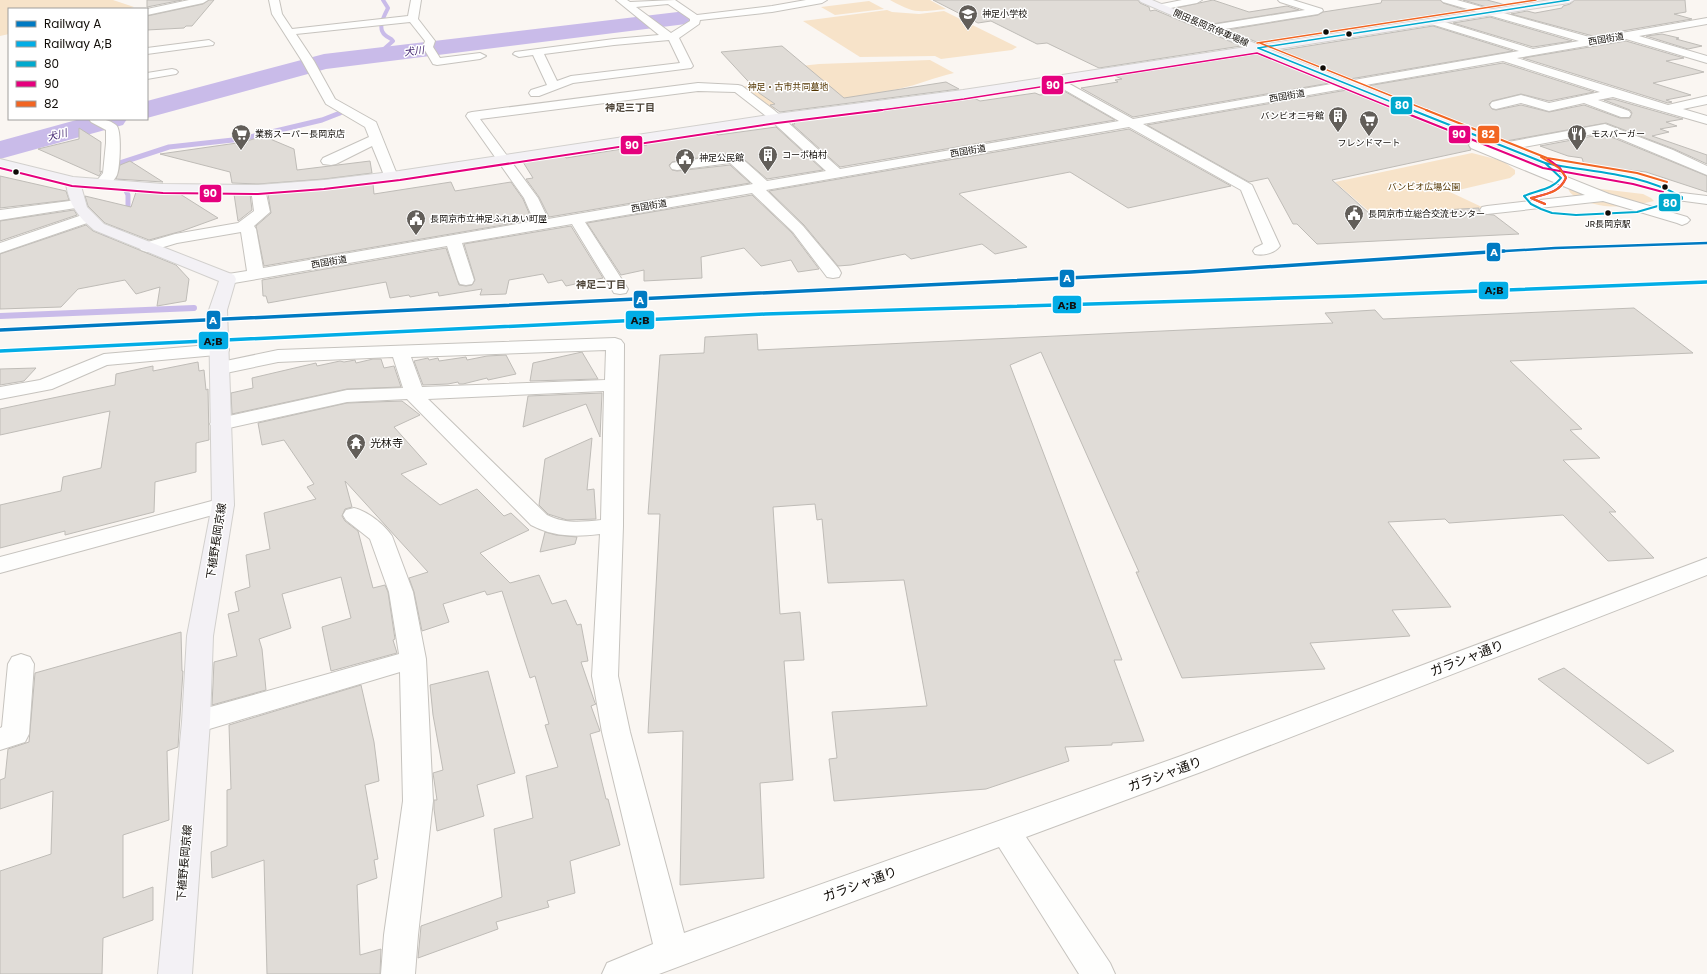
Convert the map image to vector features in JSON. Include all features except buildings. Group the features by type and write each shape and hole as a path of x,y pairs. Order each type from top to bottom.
{"main road":[{"name":"開田長岡京停車場線","path":"1144,0 1258,48 1544,163"},
{"path":"0,163 73,181 163,188 258,189 324,184 391,177 776,118 963,94 1435,22 1569,0"},
{"path":"73,181 77,204 88,218 99,227 228,279"},
{"name":"下植野長岡京線","path":"175,974 196,722 200,636 223,505 218,310 228,279"}],"street":[{"path":"148,12 203,0"},
{"path":"274,0 277,14 310,65 330,101 371,125 391,177"},
{"path":"412,19 416,0"},
{"path":"624,2 670,0 695,18 753,11 822,0"},
{"path":"1160,7 1197,0"},
{"path":"1212,28 1318,11 1283,0"},
{"path":"1446,0 1592,41"},
{"path":"624,2 666,35 673,38 698,86"},
{"path":"753,11 768,21"},
{"path":"519,54 614,42 673,38 695,22 695,18"},
{"path":"289,32 412,19"},
{"path":"412,19 430,41 429,49 437,62 480,56"},
{"name":"西国街道","path":"228,279 1349,85 1707,21"},
{"path":"1435,22 1533,52"},
{"path":"1625,35 1707,60"},
{"path":"614,42 634,72"},
{"path":"148,51 210,43"},
{"path":"564,48 582,79"},
{"path":"536,52 554,86"},
{"path":"1503,58 1614,93 1670,108 1707,120"},
{"path":"148,66 173,67 148,76"},
{"path":"535,94 571,80 687,66"},
{"path":"1055,80 1247,188 1272,246 1261,250"},
{"path":"543,225 531,198 502,160 472,116 698,86 738,89 776,118 837,174"},
{"path":"1548,107 1614,93"},
{"path":"1496,105 1521,99 1570,115"},
{"path":"1584,99 1626,114"},
{"path":"1670,108 1707,100"},
{"path":"1584,120 1668,153 1707,171"},
{"path":"100,121 112,128 113,143 110,174 102,183"},
{"path":"1503,147 1605,128"},
{"path":"331,161 328,161 376,140"},
{"path":"1476,145 1604,196 1682,220"},
{"path":"678,166 734,158 798,229 833,273"},
{"path":"147,247 175,239 243,227 262,212 258,189"},
{"path":"1487,210 1604,196"},
{"path":"1682,197 1707,200"},
{"path":"0,215 77,204"},
{"path":"0,248 88,218"},
{"path":"576,219 620,289"},
{"path":"243,227 248,229 256,274"},
{"path":"453,240 466,280"},
{"path":"0,393 45,385 104,360 220,359 615,344 612,526 606,676 616,732 672,953"},
{"path":"400,351 417,399 539,520 550,527 562,530 612,526"},
{"path":"220,424 347,396 614,385"},
{"path":"0,565 223,505"},
{"path":"354,515 380,536 401,592 413,659 418,801 401,935 398,974"},
{"name":"ガラシャ通り","path":"619,974 672,953 1093,800 1313,718 1707,566"},
{"path":"196,722 413,659"},
{"path":"0,739 15,734 21,664"},
{"path":"1005,831 1098,974"}],"green space":[{"path":"0,0 113,0 134,7 8,8 8,34 0,36"},
{"path":"890,0 930,0 946,9 917,11 905,8"},
{"path":"869,1 884,9 835,15 821,7"},
{"path":"887,10 892,12 919,14 944,11 1017,47 1012,50 941,59 935,56 860,57 803,21"},
{"name":"神足・古市共同墓地","path":"930,60 954,73 883,92 774,109 742,87 754,84 746,72 819,64"},
{"name":"バンビオ広場公園","path":"1472,153 1503,161 1515,170 1515,174 1510,178 1450,192 1484,208 1371,213 1335,182"},
{"path":"1575,186 1643,194 1654,201 1627,206 1600,205 1574,196 1568,188"}],"waterway":[{"path":"383,0 388,8 381,25 385,35 393,41 384,49"},
{"name":"犬川","path":"148,110 324,62 686,18"},
{"name":"犬川","path":"620,26 630,23"},
{"path":"97,240 121,229 128,213 128,195 120,178 118,165 120,163 169,147 242,139 322,120 340,113"},
{"name":"犬川","path":"0,150 109,120"},
{"path":"0,316 194,308"}],"rail line":[{"name":"A","path":"0,330 763,294 1191,272 1555,248 1707,243"},
{"name":"A;B","path":"0,351 765,314 1352,296 1707,282"}],"transit line":[{"name":"82","path":"1257,43 1536,0"},
{"name":"80","path":"1258,48 1569,0"},
{"name":"82","path":"1260,43 1547,158 1637,173 1667,182"},
{"name":"80","path":"1258,48 1545,163"},
{"name":"90","path":"0,168 72,186 163,193 258,194 324,189 400,180 777,123 964,99 1257,53 1543,168 1618,181 1648,187 1663,192"},
{"name":"82","path":"1541,157 1559,168 1566,177 1564,183 1557,190 1531,198 1545,204"},
{"name":"90","path":"1545,204 1531,198 1556,190 1566,178 1560,168 1548,159"},
{"name":"80","path":"1545,163 1562,167 1633,177 1666,188 1682,197 1682,199 1637,212 1576,215 1552,213 1531,204 1524,196 1549,188 1558,183 1561,178 1545,163"}],"place":[{"name":"神足小学校","path":"968,31"},
{"name":"バンビオ二号館","path":"1338,133"},
{"name":"フレンドマート","path":"1369,137"},
{"name":"業務スーパー長岡京店","path":"241,151"},
{"name":"モスバーガー","path":"1577,151"},
{"name":"コーポ柏村","path":"768,172"},
{"name":"神足公民館","path":"685,175"},
{"name":"JR長岡京駅","path":"1608,213"},
{"name":"長岡京市立総合交流センター","path":"1354,231"},
{"name":"長岡京市立神足ふれあい町屋","path":"416,236"},
{"name":"光林寺","path":"356,460"}],"district":[{"name":"神足三丁目","path":"630,107"},
{"name":"神足二丁目","path":"601,284"}]}
